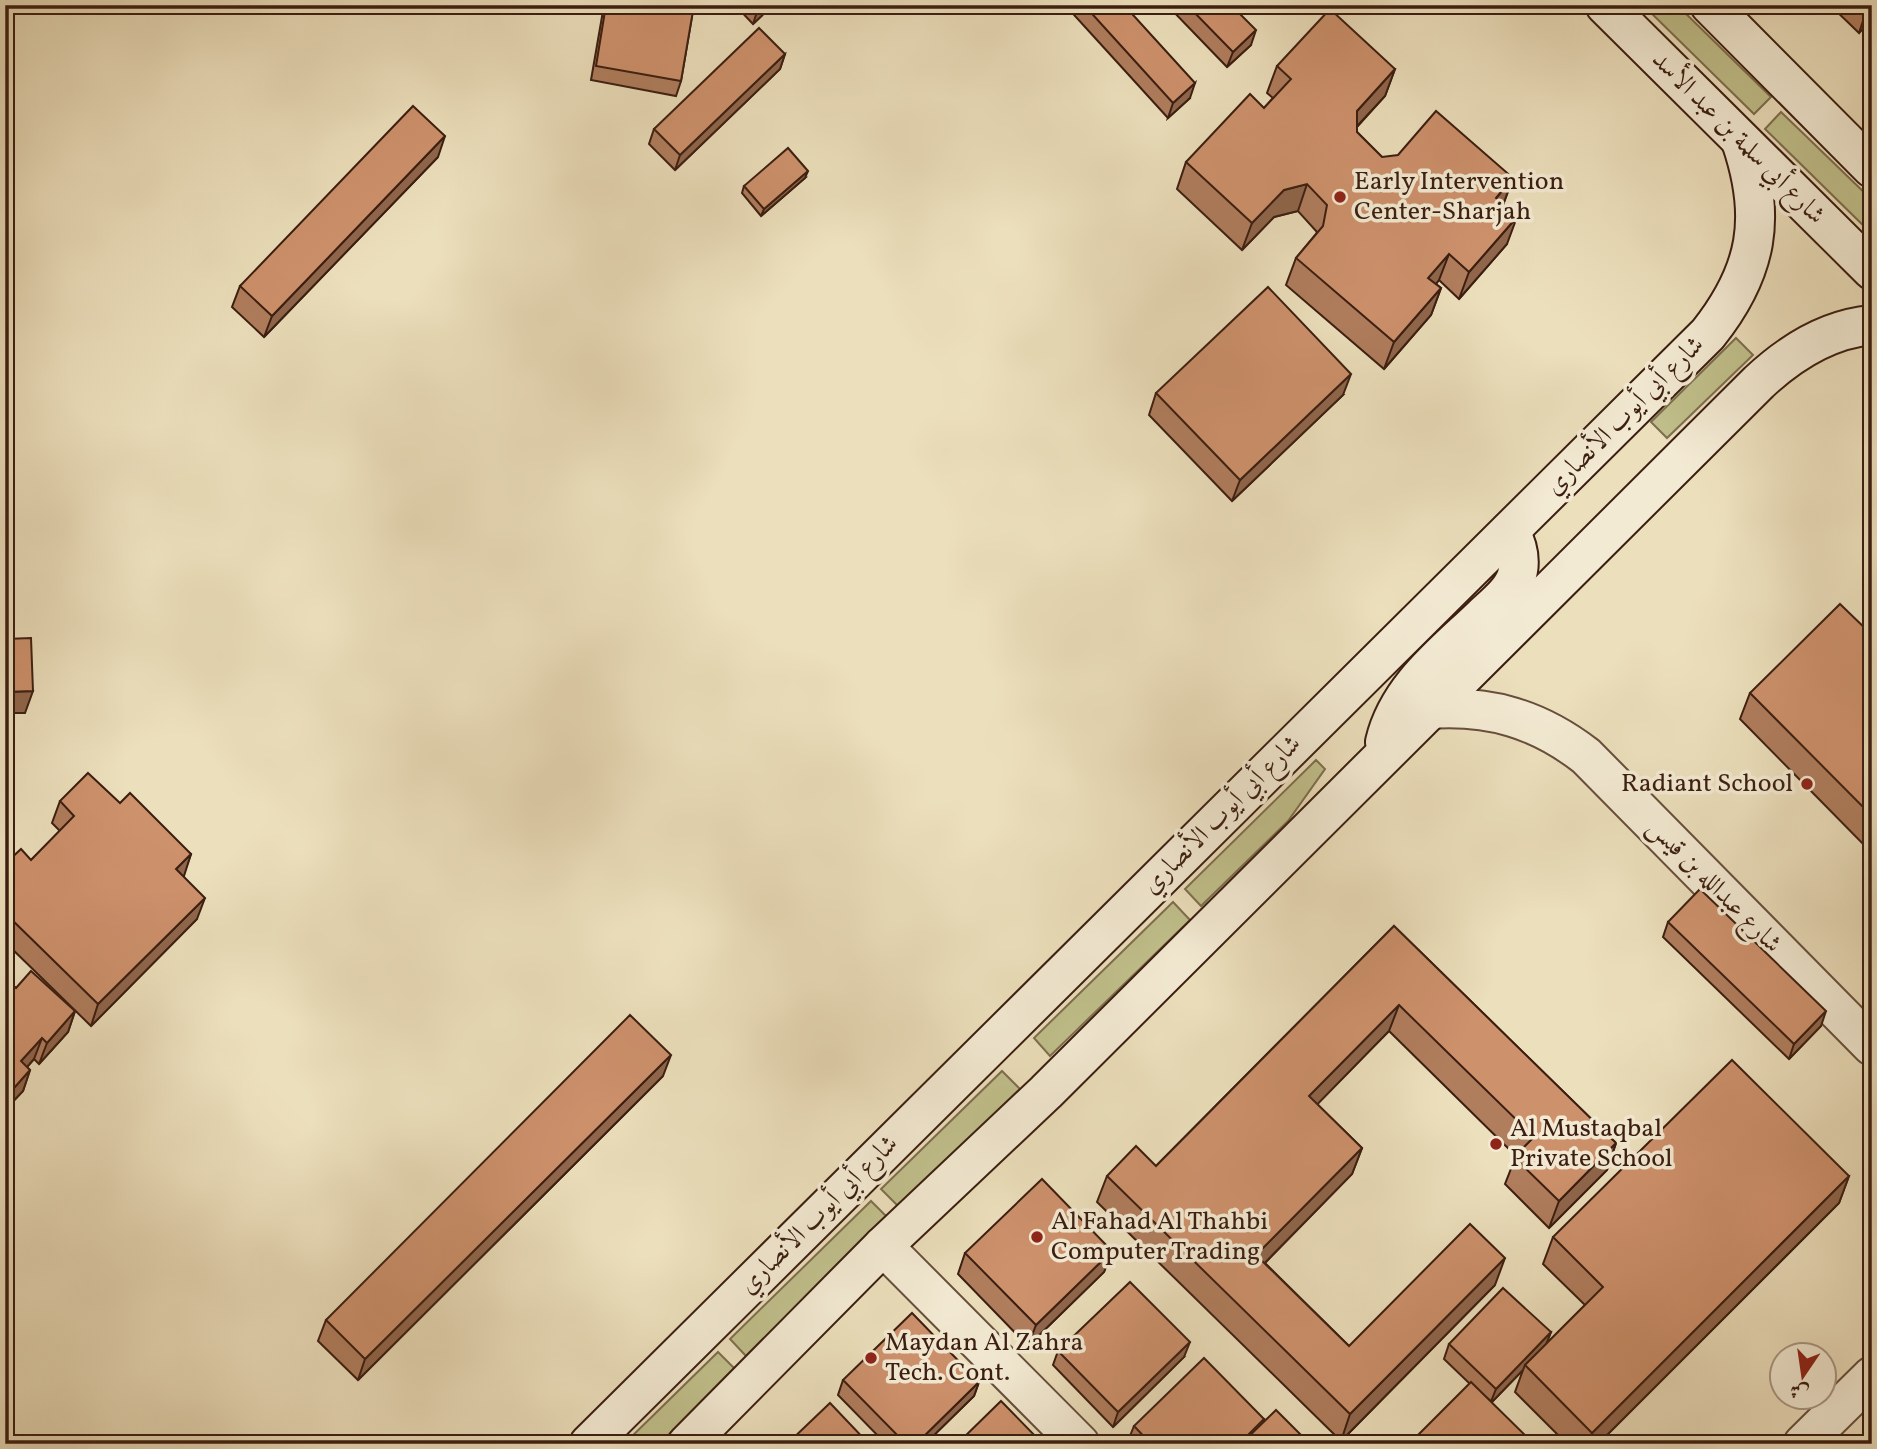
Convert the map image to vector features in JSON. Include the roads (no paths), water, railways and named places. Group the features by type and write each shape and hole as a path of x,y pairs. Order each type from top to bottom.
{"street":[{"name":"شارع أبي سلمة بن عبد الأسد","path":"1605,5 1872,270"},
{"path":"1710,5 1872,168"},
{"name":"شارع أبي أيوب الأنصاري","path":"589,1444 1708,334 1730,306 1748,265 1754,243 1757,209 1752,175 1741,141"},
{"path":"687,1444 883,1246 1046,1093 1782,361 1836,333 1872,325"},
{"path":"1381,757 1394,717 1416,681 1510,589 1519,566 1519,553 1510,531"},
{"name":"شارع عبدالله بن قيس","path":"1430,709 1485,709 1539,724 1564,738 1586,755 1872,1046"},
{"path":"883,1246 1080,1444"},
{"path":"1803,1444 1872,1376"}],"place":[{"name":"Early Intervention Center-Sharjah","path":"1340,197"},
{"name":"Radiant School","path":"1807,784"},
{"name":"Al Mustaqbal Private School","path":"1496,1144"},
{"name":"Al Fahad Al Thahbi Computer Trading","path":"1037,1237"},
{"name":"Maydan Al Zahra Tech. Cont.","path":"871,1358"}]}
